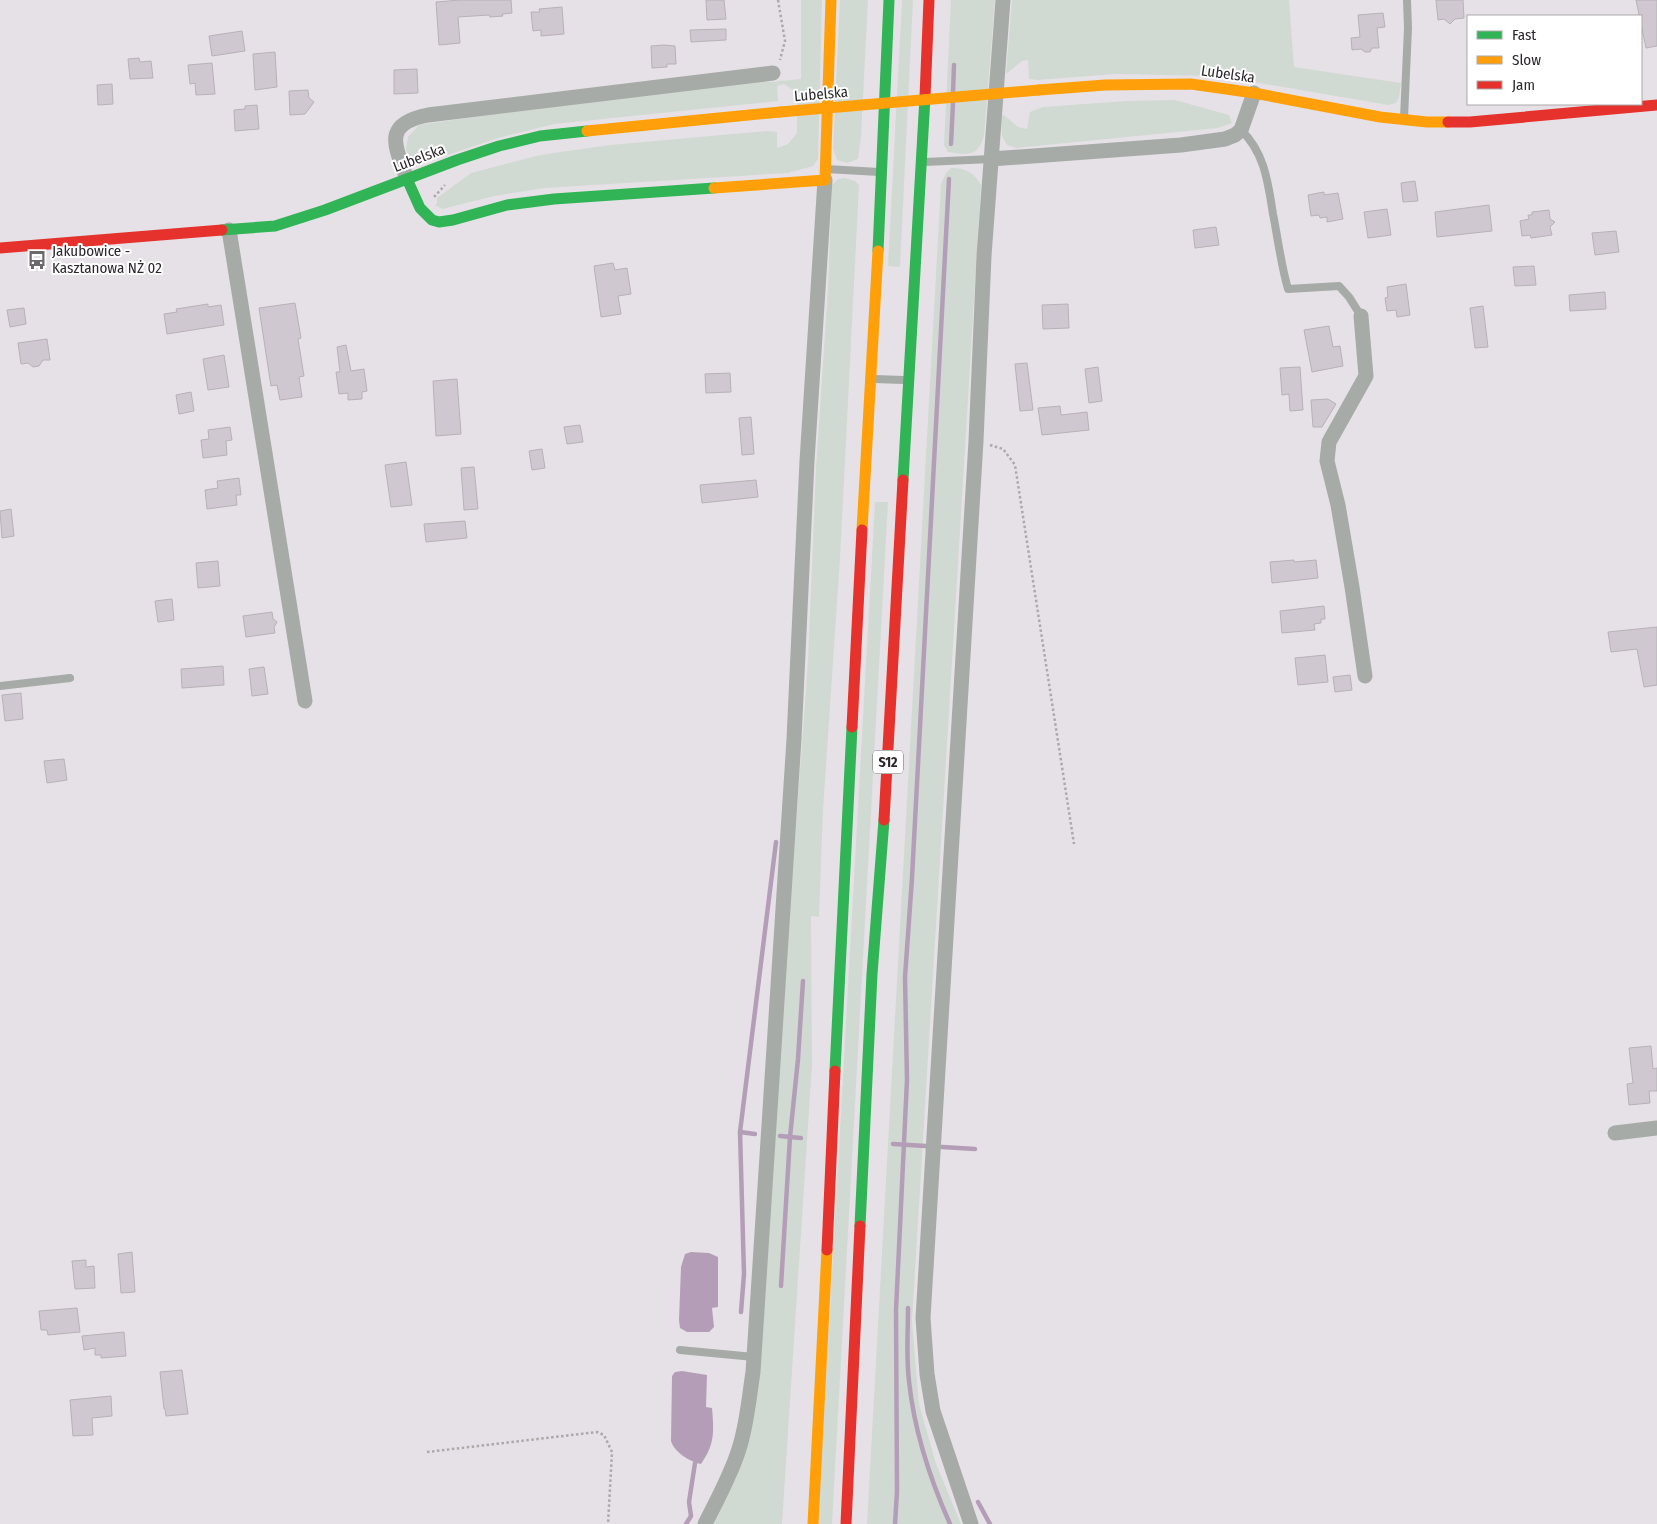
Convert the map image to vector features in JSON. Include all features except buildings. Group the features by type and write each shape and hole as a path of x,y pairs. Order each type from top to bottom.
{"main road":[{"path":"407,178 420,208 432,220 446,222 507,205 544,200 826,174 831,0"},
{"name":"S12","path":"813,1524 882,172 889,0"},
{"name":"S12","path":"846,1524 872,974 885,804 922,162 929,0"},
{"name":"Lubelska","path":"0,248 275,226 303,218 407,178 490,149 540,136 780,112 1038,90 1171,83 1254,92 1404,120 1470,122 1657,106"}],"street":[{"path":"971,1524 933,1411 927,1374 924,1318 976,441 984,256 1003,0"},
{"path":"407,178 396,146 396,138 399,129 412,118 428,114 773,73"},
{"path":"991,159 1197,143 1225,139 1241,130 1254,92"},
{"path":"705,1524 729,1475 739,1449 749,1404 754,1358 794,739 807,461 826,174"},
{"path":"230,230 305,701"},
{"path":"1360,316 1366,376 1329,442 1326,461 1338,505 1365,676"},
{"path":"1615,1133 1657,1128"}],"lane":[{"path":"1404,120 1408,28 1407,0"},
{"path":"1241,130 1260,154 1268,180 1288,289 1339,286 1349,297 1360,316"},
{"path":"922,162 991,159"},
{"path":"826,174 882,172"},
{"path":"870,379 908,380"},
{"path":"0,686 70,678"},
{"path":"680,1350 754,1358"}],"path":[{"path":"773,73 779,66 785,41 778,0"},
{"path":"420,208 432,200 446,184"},
{"path":"976,441 1003,448 1015,464 1074,844"},
{"path":"427,1452 597,1432 604,1435 612,1452 608,1524"}],"shaded area":[{"path":"801,0 822,0 818,159 813,166 788,173 545,188 494,196 442,209 435,205 437,198 471,173 540,155 610,145 767,131 777,132 777,148 788,144 797,133 797,96 793,90 784,84 777,86 778,101 554,124 498,138 427,162 412,159 406,150 408,137 419,125 507,112 762,81 801,79"},
{"path":"840,0 868,0 861,136 858,159 847,163 837,160 833,149"},
{"path":"902,0 913,0 900,267 888,266"},
{"path":"951,0 995,0 984,136 979,148 966,154 948,152 944,145"},
{"path":"1012,0 1289,0 1294,67 1401,83 1399,97 1396,103 1388,105 1218,76 1115,74 1038,80 1029,79 1028,60 1022,61 1006,74"},
{"path":"1175,100 1229,115 1232,123 1218,128 1016,148 1007,145 1002,136 1001,116 1004,115 1018,127 1027,129 1030,112 1043,107 1126,101"},
{"path":"951,168 969,172 981,185 912,1321 919,1404 936,1464 961,1524 867,1524 941,184 946,173"},
{"path":"845,178 855,181 859,185 840,559 823,810 819,917 811,916 812,1065 782,1524 714,1524 736,1478 752,1423 808,662 816,468 828,289 832,185 838,179"},
{"path":"875,502 888,502 832,1524 818,1524"},
{"path":"691,1252 709,1253 718,1257 718,1307 712,1308 714,1327 709,1332 687,1332 680,1328 681,1267 685,1254"},
{"path":"682,1371 707,1375 706,1407 712,1408 713,1431 709,1450 701,1464 683,1456 675,1449 671,1441 672,1376 675,1372"}],"waterway":[{"path":"953,93 954,65"},
{"path":"951,144 953,103"},
{"path":"895,1524 897,1492 896,1310 907,1080 905,977 912,878 949,179"},
{"path":"741,1312 744,1274 740,1132 776,842"},
{"path":"781,1286 790,1137 803,981"},
{"path":"740,1132 755,1134"},
{"path":"780,1136 801,1138"},
{"path":"893,1144 975,1149"},
{"path":"908,1308 907,1354 911,1399 919,1436 930,1472 950,1524"},
{"path":"686,1524 691,1516 689,1502 695,1463"},
{"path":"978,1502 990,1524"}],"traffic: fast":[{"path":"878,251 889,0"},
{"path":"903,480 925,97"},
{"path":"222,230 275,226 325,210 499,146 540,136 587,131"},
{"path":"407,179 420,208 432,220 439,222 507,205 554,199 714,188"},
{"path":"835,1071 852,727"},
{"path":"860,1226 872,974 884,820"}],"traffic: slow":[{"path":"714,188 825,180 831,0"},
{"path":"1039,90 1105,85 1191,84 1254,93 1380,117 1427,122 1448,122"},
{"path":"780,112 1039,90"},
{"path":"587,131 780,112"},
{"path":"862,530 878,251"},
{"path":"813,1524 827,1250"}],"traffic: jam":[{"path":"925,97 929,0"},
{"path":"1448,122 1470,122 1657,105"},
{"path":"0,248 222,230"},
{"path":"884,820 903,480"},
{"path":"852,727 862,530"},
{"path":"827,1250 835,1071"},
{"path":"846,1524 860,1226"}],"place":[{"name":"Jakubowice - Kasztanowa NŻ 02","path":"37,260"}]}
